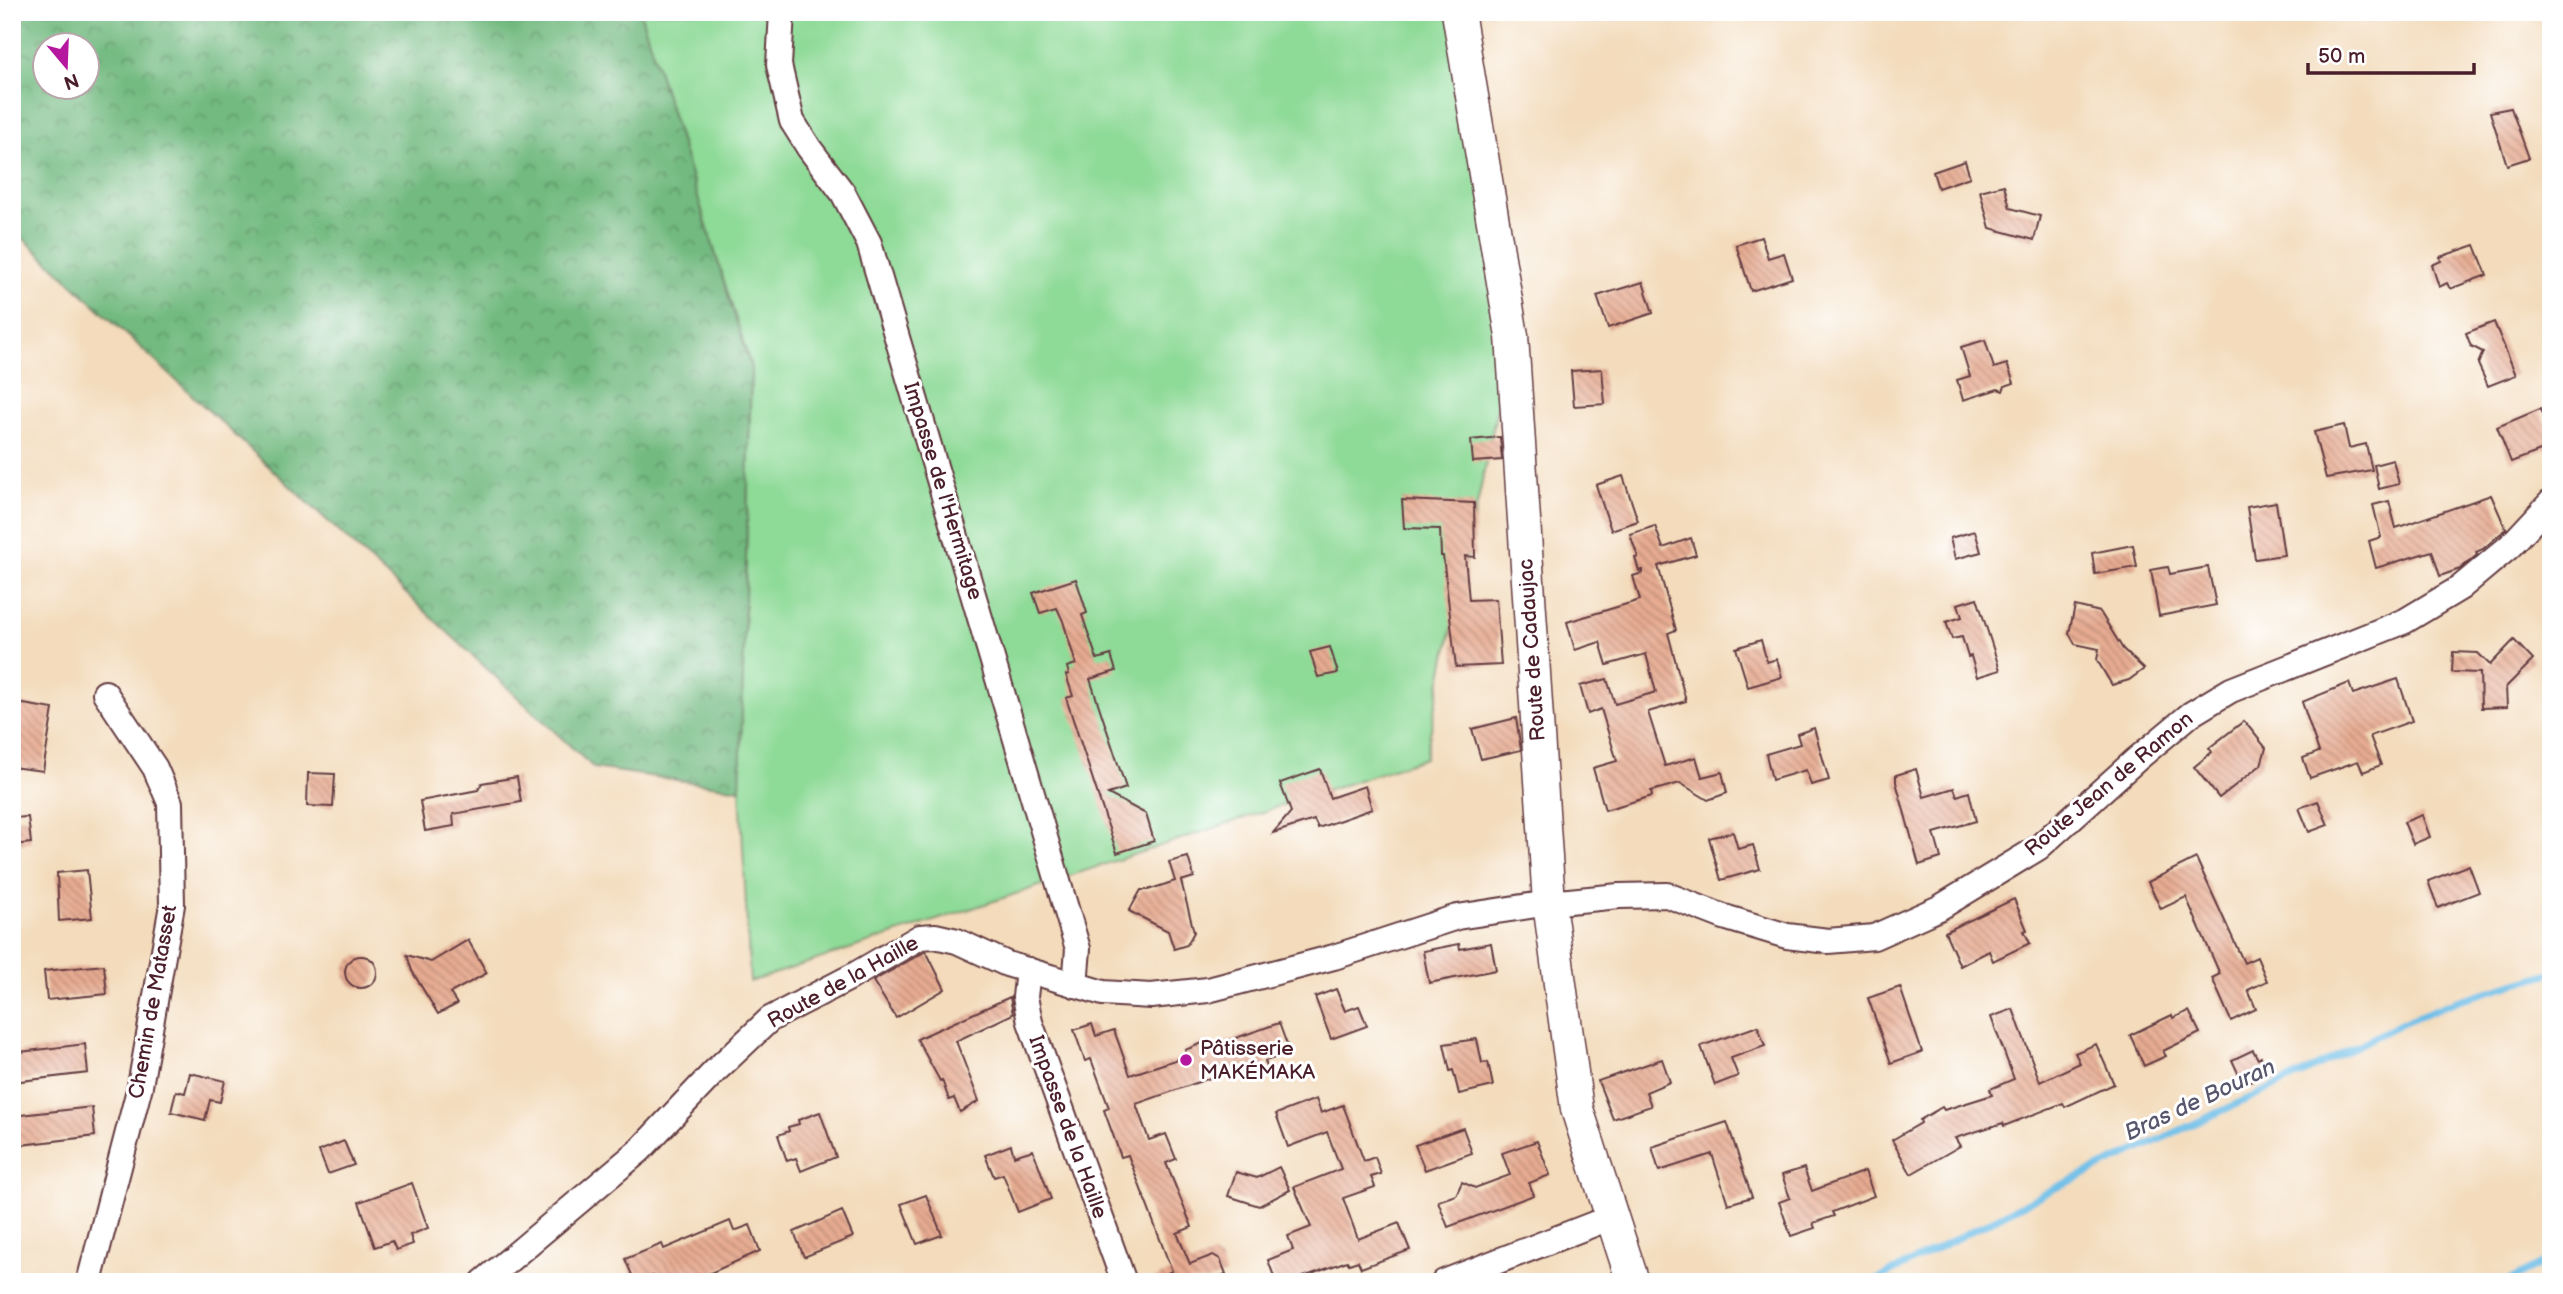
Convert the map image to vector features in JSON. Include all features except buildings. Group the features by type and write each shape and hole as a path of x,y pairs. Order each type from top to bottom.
{"street":[{"name":"Impasse de l'Hermitage","path":"782,12 779,65 792,121 844,193 869,243 1078,949 1075,985"},
{"name":"Route de Cadaujac","path":"1458,12 1512,336 1549,903 1577,1109 1633,1282"},
{"name":"Route Jean de Ramon","path":"1549,903 1668,895 1724,917 1787,936 1828,941 1874,937 1939,908 2038,848 2191,714 2231,690 2405,621 2460,588 2511,546 2551,502"},
{"name":"Chemin de Matasset","path":"89,1282 140,1086 172,905 170,803 155,768 104,694"},
{"name":"Route de la Haille","path":"483,1282 640,1150 714,1072 770,1019 920,937 934,936 957,941 1007,964 1103,993 1151,996 1208,990 1334,957 1457,917 1549,903"},
{"name":"Impasse de la Haille","path":"1028,970 1025,997 1030,1022 1124,1282"},
{"path":"1460,1279 1612,1217"}],"green space":[{"path":"12,12 640,12 751,368 740,789 594,768 12,228"},
{"path":"640,12 1458,12 1512,336 1425,758 750,982 740,789 751,368"}],"waterway":[{"name":"Bras de Bouran","path":"1872,1282 2053,1189 2308,1071 2404,1022 2459,1000 2551,973"},
{"path":"2506,1282 2551,1259"}],"place":[{"name":"Pâtisserie MAKÉMAKA","path":"1186,1060"}]}
